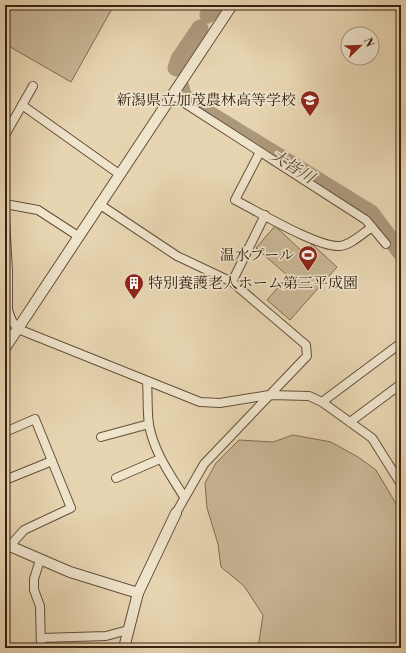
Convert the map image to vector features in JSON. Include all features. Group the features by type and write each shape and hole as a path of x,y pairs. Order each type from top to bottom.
{"street":[{"path":"5,348 12,334 232,5"},
{"path":"5,135 33,86"},
{"path":"172,95 366,220 386,244"},
{"path":"22,105 119,174"},
{"path":"260,152 235,200 301,234 332,246 342,246 372,227"},
{"path":"5,204 38,210 78,236"},
{"path":"99,204 177,256 232,282 306,345 306,356 204,464 176,513 138,593 124,648"},
{"path":"232,282 265,216"},
{"path":"5,219 8,272 8,310 12,321 12,334"},
{"path":"12,334 148,381 200,402 220,403 269,395 309,396 322,402 372,438 401,484"},
{"path":"322,402 401,343"},
{"path":"148,381 149,424 160,459 184,498"},
{"path":"350,422 401,384"},
{"path":"5,432 35,419 71,508 24,530 7,546 70,572 138,593"},
{"path":"102,438 149,424"},
{"path":"116,478 160,459"},
{"path":"5,480 52,462"},
{"path":"40,560 34,580 34,590 40,606 41,648"},
{"path":"41,638 106,636 128,630"}],"shaded area":[{"path":"5,5 114,5 71,82 5,44"},
{"name":"温水プール","path":"275,226 304,253 312,244 337,267 290,320 267,300 288,276 256,248"},
{"path":"293,435 331,442 358,457 376,470 401,512 401,648 258,648 263,615 244,586 221,567 218,544 207,508 205,483 216,463 239,440 273,442"}],"waterway":[{"name":"大皆川","path":"208,15 215,5"},
{"name":"大皆川","path":"176,68 179,59 200,28"},
{"name":"大皆川","path":"181,87 183,96 211,115 371,213 401,253"}],"place":[{"name":"新潟県立加茂農林高等学校","path":"310,117"},
{"name":"温水プール","path":"308,272"},
{"name":"特別養護老人ホーム第三平成園","path":"134,300"}]}
